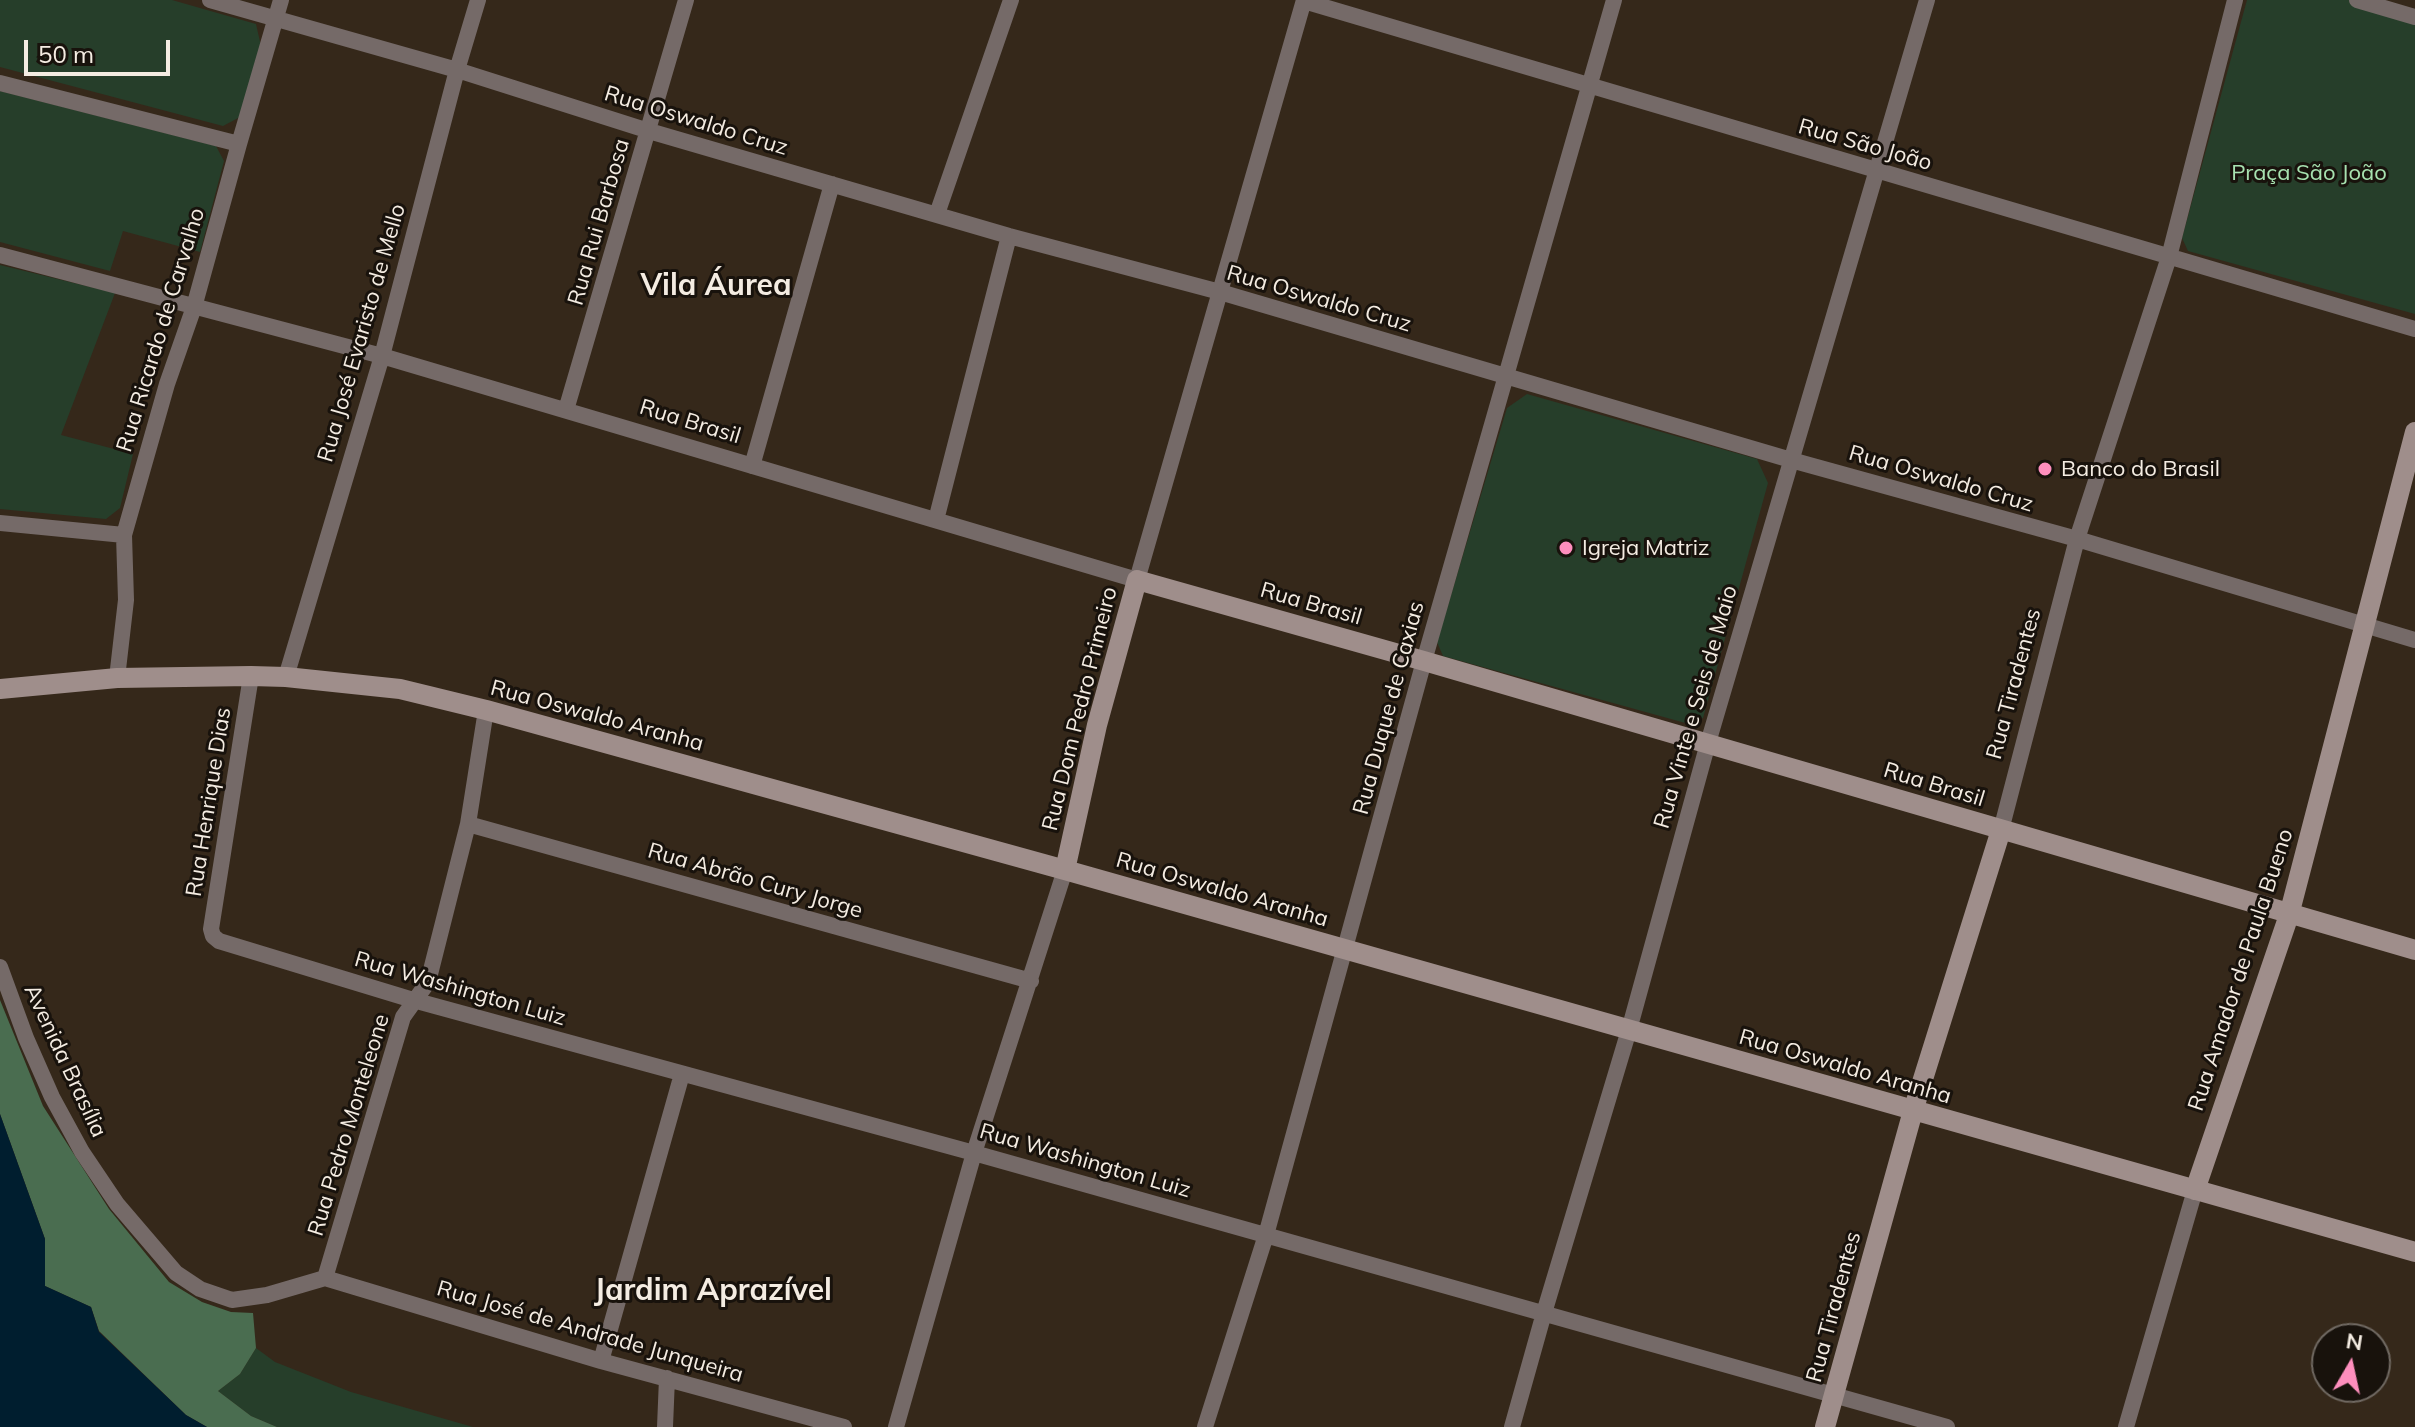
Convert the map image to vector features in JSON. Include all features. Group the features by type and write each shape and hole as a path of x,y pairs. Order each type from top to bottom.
{"street":[{"name":"Rua Oswaldo Cruz","path":"210,0 457,70 649,131 1009,236 1220,292 1791,460 2077,539 2415,640"},
{"name":"Rua Ricardo de Carvalho","path":"117,678 126,600 124,535 167,384 194,307 281,0"},
{"name":"Rua José Evaristo de Mello","path":"286,677 382,356 478,0"},
{"name":"Rua Rui Barbosa","path":"566,410 686,0"},
{"path":"937,214 1011,0"},
{"name":"Rua Duque de Caxias","path":"1205,1427 1266,1235 1424,661 1614,0"},
{"name":"Rua Vinte e Seis de Maio","path":"1512,1427 1629,1030 1708,743 1927,0"},
{"name":"Rua Tiradentes","path":"1825,1427 1913,1111 2001,830 2077,539 2169,257 2235,0"},
{"path":"2357,0 2415,17"},
{"name":"Rua São João","path":"1304,1 2415,329"},
{"name":"Rua Dom Pedro Primeiro","path":"896,1427 974,1153 1065,870 1097,725 1304,1"},
{"path":"0,83 239,144"},
{"path":"752,466 832,184"},
{"path":"936,520 1009,236"},
{"name":"Rua Brasil","path":"0,255 382,356 1137,580 2415,950"},
{"name":"Rua Amador de Paula Bueno","path":"2126,1427 2195,1190 2289,915 2415,432"},
{"path":"0,523 124,535"},
{"name":"Rua Oswaldo Aranha","path":"0,689 117,678 251,676 400,689 1065,870 2415,1252"},
{"name":"Rua Henrique Dias","path":"213,936 211,929 251,676"},
{"name":"Rua Pedro Monteleone","path":"325,1278 403,1017 428,982 468,824 486,710"},
{"name":"Rua Abrão Cury Jorge","path":"468,824 1031,981"},
{"name":"Rua Washington Luiz","path":"213,936 219,941 413,1000 974,1153 1947,1427"},
{"name":"Avenida Brasília","path":"0,967 52,1097 82,1152 117,1204 176,1273 200,1289 232,1300 267,1295 325,1278"},
{"path":"601,1361 682,1074"},
{"name":"Rua José de Andrade Junqueira","path":"325,1278 601,1361 844,1427"},
{"path":"665,1427 667,1378"}],"green space":[{"path":"0,0 172,0 256,24 261,46 240,117 223,126 0,67"},
{"name":"Praça São João","path":"2247,0 2357,0 2415,17 2415,314 2188,251 2182,238"},
{"path":"0,91 216,146 224,161 200,252 123,231 110,271 0,242"},
{"path":"0,265 115,293 61,435 133,454 120,508 106,519 0,509"},
{"path":"1527,394 1757,459 1768,483 1703,718 1689,724 1443,656 1437,642 1507,408"},
{"path":"0,1000 43,1106 109,1209 169,1282 202,1302 231,1312 253,1313 256,1348 240,1374 218,1391 251,1416 277,1427 207,1427 186,1415 99,1331 91,1307 45,1286 45,1239 0,1114"},
{"path":"256,1348 275,1362 351,1392 473,1427 277,1427 251,1416 218,1391 240,1374"}],"water":[{"path":"0,1114 45,1239 45,1286 91,1307 99,1332 186,1415 207,1427 0,1427"}],"place":[{"name":"Banco do Brasil","path":"2045,469"},
{"name":"Igreja Matriz","path":"1566,548"}],"district":[{"name":"Vila Áurea","path":"716,286"},
{"name":"Jardim Aprazível","path":"713,1291"}]}
